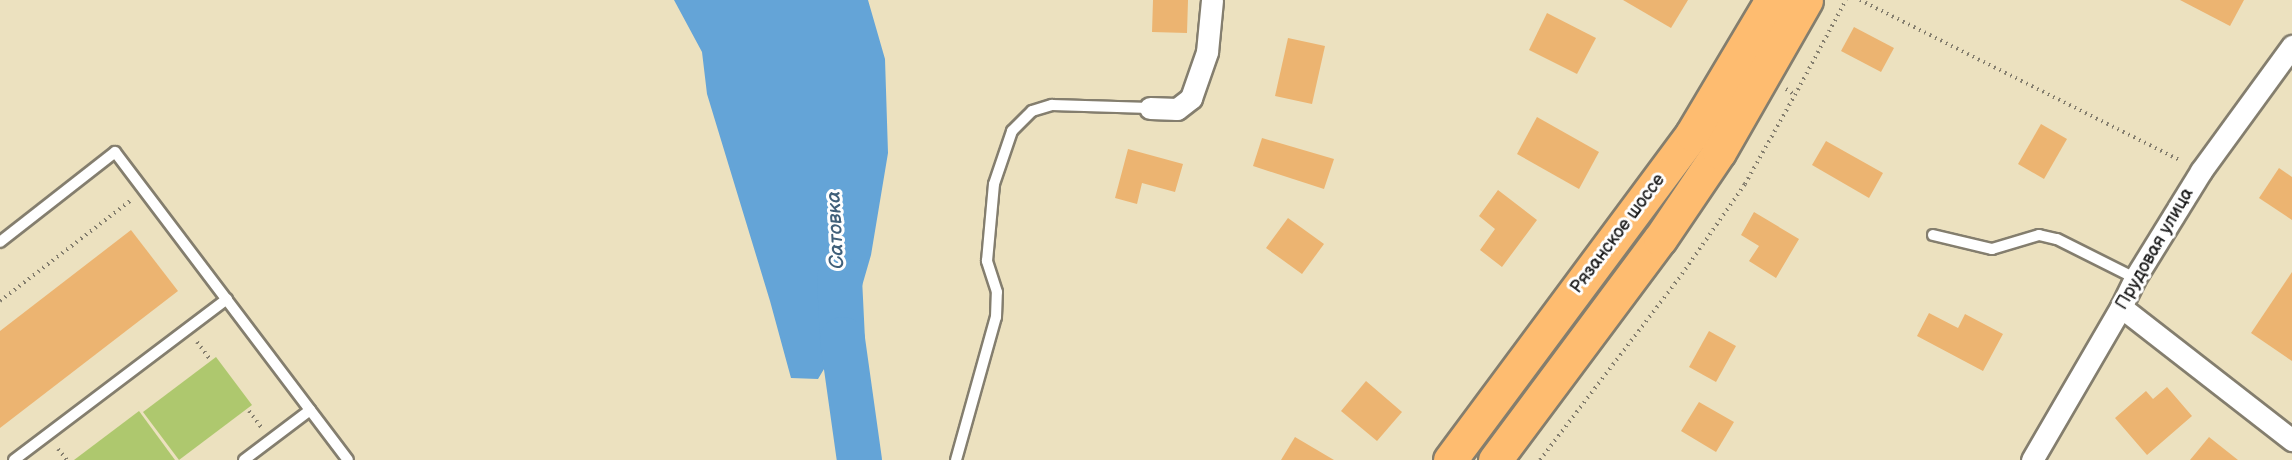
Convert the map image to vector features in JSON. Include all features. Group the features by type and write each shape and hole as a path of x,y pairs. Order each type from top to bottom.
{"main road":[{"name":"Рязанское шоссе","path":"1450,460 1692,134 1772,0"},
{"name":"Рязанское шоссе","path":"1495,460 1660,239 1719,152 1806,0"}],"street":[{"path":"1150,108 1177,109 1191,98 1207,52 1212,0"},
{"name":"Прудовая улица","path":"2031,460 2121,307 2134,278 2201,171 2292,46"},
{"path":"2121,307 2292,440"}],"lane":[{"path":"956,460 996,317 997,292 987,261 994,184 1012,131 1032,111 1052,105 1150,108"},
{"path":"0,242 115,152 348,460"},
{"path":"1933,235 1992,249 2039,235 2057,239 2134,278"},
{"path":"14,460 227,299"},
{"path":"244,460 310,410"}],"path":[{"path":"1860,0 2201,171"},
{"path":"1540,460 1689,265 1744,184 1795,95"},
{"path":"0,301 132,199 139,208"}],"green space":[{"path":"216,357 252,405 179,460 143,412"},
{"path":"139,411 175,460 74,460"}],"water":[{"path":"674,0 868,0 885,59 888,153 871,255 851,324 818,379 791,378 707,94 702,52"}],"building":[{"path":"1153,0 1188,0 1187,33 1152,32"},
{"path":"1623,0 1688,0 1671,28"},
{"path":"2180,0 2244,0 2230,26"},
{"path":"1547,13 1596,38 1577,74 1529,50"},
{"path":"1854,27 1894,48 1881,72 1841,51"},
{"path":"1288,38 1325,46 1312,104 1275,96"},
{"path":"1537,117 1599,152 1579,189 1517,154"},
{"path":"2041,124 2067,139 2044,179 2018,164"},
{"path":"1262,138 1334,159 1324,189 1253,166"},
{"path":"1826,141 1883,173 1869,198 1812,165"},
{"path":"1128,149 1183,164 1175,192 1142,183 1137,204 1115,198"},
{"path":"2279,168 2292,177 2292,220 2259,198"},
{"path":"1498,190 1537,220 1502,267 1480,250 1495,229 1479,216"},
{"path":"1754,212 1799,239 1776,278 1749,261 1759,246 1741,235"},
{"path":"1288,218 1324,244 1302,274 1266,248"},
{"path":"131,230 178,291 0,428 0,331"},
{"path":"2292,272 2292,361 2251,333"},
{"path":"1929,313 1958,328 1965,314 2003,334 1983,371 1917,336"},
{"path":"1709,331 1736,346 1716,382 1689,367"},
{"path":"1366,381 1402,412 1377,441 1341,411"},
{"path":"2167,387 2192,416 2147,455 2115,418 2146,391 2153,399"},
{"path":"1699,402 1734,422 1716,452 1681,431"},
{"path":"1295,437 1334,460 1281,460"},
{"path":"2209,437 2238,460 2190,460"}],"waterway":[{"name":"Сатовка","path":"839,278 842,339 859,460"}]}
